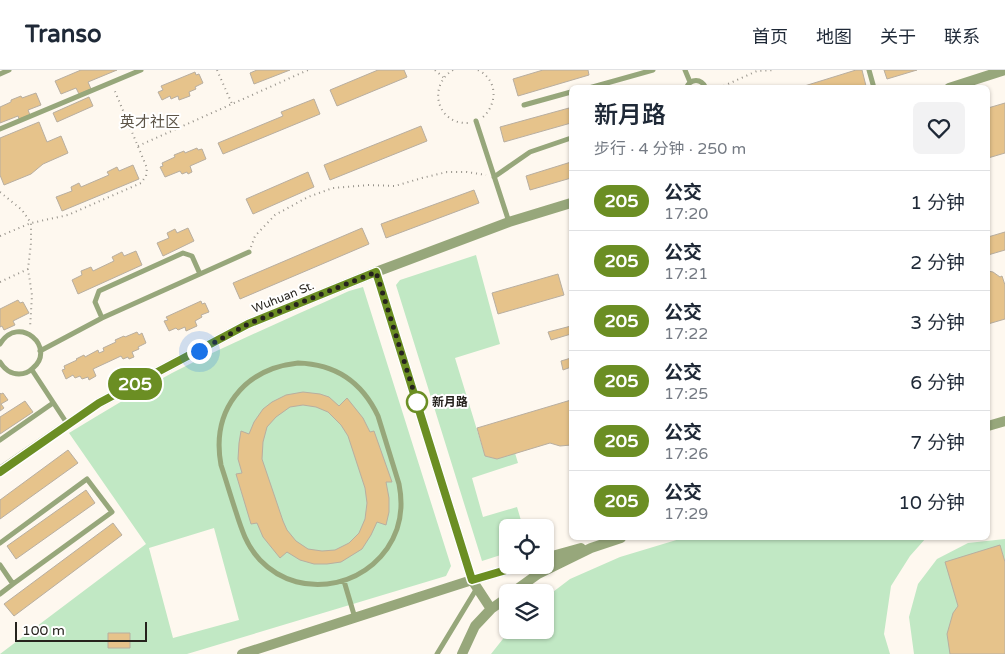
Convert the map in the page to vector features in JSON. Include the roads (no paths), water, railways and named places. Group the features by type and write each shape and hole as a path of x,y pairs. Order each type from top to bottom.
{"street":[{"path":"958,85 1005,70"},
{"name":"Wuhuan St.","path":"0,472 99,403 248,324 376,272 509,222 569,204"},
{"path":"376,272 475,584 491,609"},
{"path":"990,425 1005,421"},
{"path":"554,555 608,540"},
{"path":"524,584 538,574 592,548 615,540"},
{"path":"242,654 354,618 475,584 500,574"},
{"path":"462,654 475,626 499,603"}],"lane":[{"path":"0,74 9,70"},
{"path":"0,129 141,70"},
{"path":"600,85 653,70"},
{"path":"685,70 690,82"},
{"path":"869,70 873,85"},
{"path":"688,85 690,82 697,80 705,85"},
{"path":"524,105 569,93"},
{"path":"476,121 509,222"},
{"path":"494,177 530,152 569,139"},
{"path":"40,351 102,318 249,252"},
{"path":"102,318 95,302 99,291 183,253 192,256 200,274"},
{"path":"0,344 8,334 22,332 35,338 39,344 40,351 37,365 26,373 12,373 6,370 0,362"},
{"path":"308,363 328,368 346,377 362,390 378,416 399,484 401,506 393,538 381,557 364,571 344,581 322,585 300,582 279,574 262,561 254,553 243,534 221,465 219,434 229,405 250,381 258,375 278,366 308,363"},
{"path":"32,370 68,425"},
{"path":"0,440 53,403"},
{"path":"0,543 87,479 112,512 0,594"},
{"path":"0,565 13,584"},
{"path":"344,581 354,618"},
{"path":"437,654 475,584"}],"place":[{"name":"新月路","path":"417,402"}],"district":[{"name":"英才社区","path":"150,122"}]}
